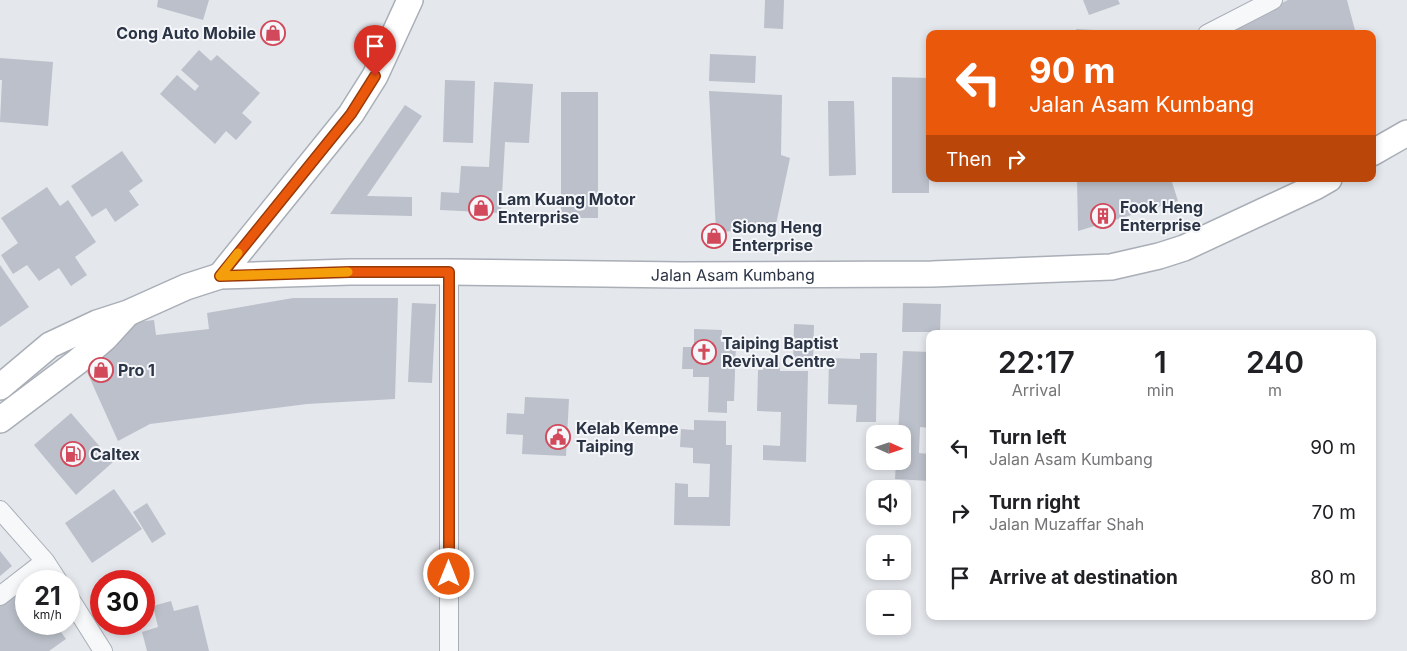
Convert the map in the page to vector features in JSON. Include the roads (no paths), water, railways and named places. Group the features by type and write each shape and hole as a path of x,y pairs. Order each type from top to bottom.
{"main road":[{"path":"220,276 351,114 375,76 410,0"},
{"path":"1376,151 1407,133"},
{"name":"Jalan Asam Kumbang","path":"4,381 50,345 97,323 128,313 186,287 220,276 350,272 680,275 932,274 1111,268 1184,248 1324,182"},
{"name":"Jalan Asam Kumbang","path":"0,420 84,356 105,338 128,313"}],"street":[{"path":"1216,30 1273,0"},
{"path":"449,272 449,651"},
{"path":"0,510 51,570"},
{"path":"0,596 45,561"},
{"path":"80,614 103,651"}],"place":[{"name":"Cong Auto Mobile","path":"273,33"},
{"name":"Lam Kuang Motor Enterprise","path":"481,208"},
{"name":"Fook Heng Enterprise","path":"1103,216"},
{"name":"Siong Heng Enterprise","path":"714,236"},
{"name":"Taiping Baptist Revival Centre","path":"704,352"},
{"name":"Pro 1","path":"101,370"},
{"name":"Kelab Kempe Taiping","path":"558,437"},
{"name":"Caltex","path":"73,454"}]}
